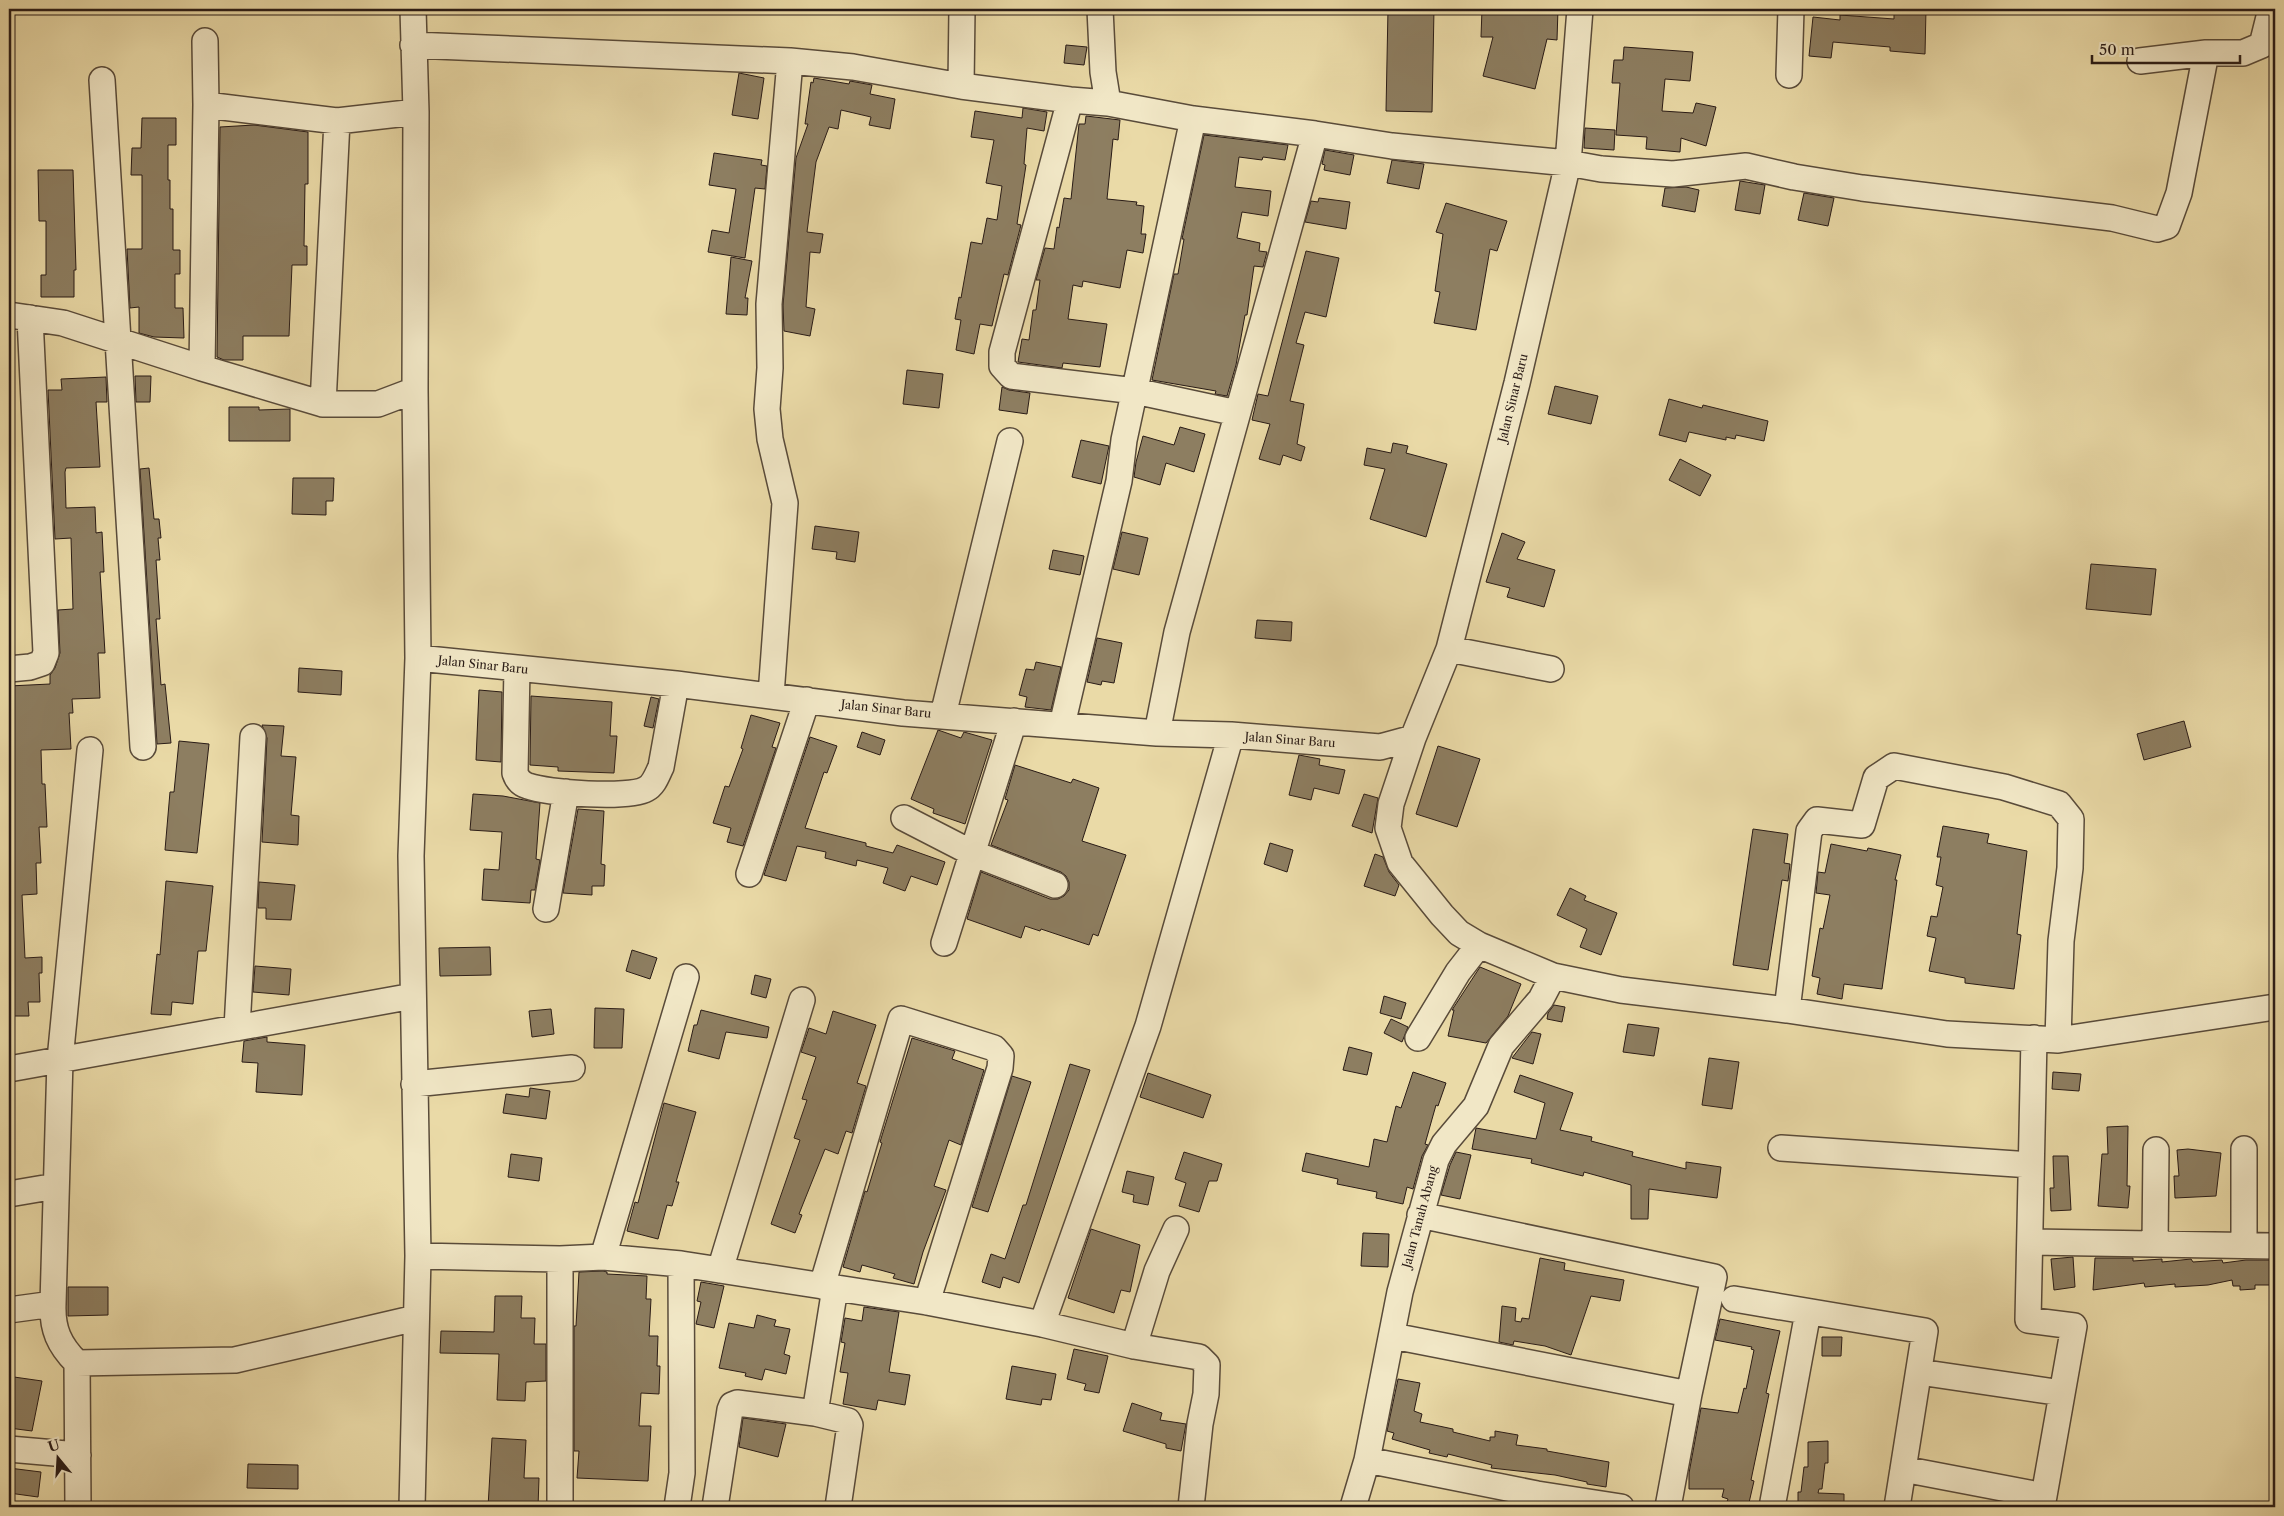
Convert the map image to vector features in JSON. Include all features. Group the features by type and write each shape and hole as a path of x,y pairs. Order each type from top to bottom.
{"street":[{"path":"412,9 416,112 415,390 418,658 411,856 418,1256 412,1507"},
{"path":"961,86 962,9"},
{"path":"1100,9 1102,62 1108,103"},
{"name":"Jalan Sinar Baru","path":"418,658 676,684 903,713 1157,733 1230,735 1380,747 1413,738 1449,649 1517,383 1568,163 1580,9"},
{"path":"1789,75 1791,9"},
{"path":"2140,62 2206,54 2243,53 2262,45 2271,9"},
{"path":"202,368 206,105 204,41"},
{"path":"413,45 790,61 853,67 961,86 1108,103 1193,119 1315,134 1392,146 1568,163 1601,169 1673,174 1746,166 1794,177 1862,188 2112,218 2157,229 2167,226 2179,193 2206,54"},
{"path":"771,695 785,503 770,439 767,409 770,368 769,304 790,61"},
{"path":"102,80 142,747"},
{"path":"1070,100 1002,352 1002,366 1011,376 1135,391 1237,414"},
{"path":"206,105 337,121 416,112"},
{"path":"1062,725 1119,481 1124,440 1193,119"},
{"path":"322,404 337,121"},
{"path":"1157,733 1177,632 1315,134"},
{"path":"9,669 30,668 42,663 46,653 19,316 63,323 322,404 378,404 415,390"},
{"path":"943,716 1010,441"},
{"path":"1449,649 1551,669"},
{"path":"517,668 516,778 528,786 566,792 634,794 648,789 656,779 661,767 676,684"},
{"path":"749,874 807,700"},
{"path":"944,942 1014,721"},
{"path":"1042,1324 1148,1026 1230,735"},
{"path":"237,1028 253,737"},
{"path":"1413,738 1390,804 1388,828 1400,863 1442,915 1460,933 1479,945 1554,976 1621,990 1787,1010 1947,1034 2046,1039 2275,1007"},
{"path":"78,1507 77,1363 64,1350 57,1336 52,1320 52,1304 60,1060 90,750"},
{"path":"1787,1010 1810,830 1817,820 1862,825 1876,778 1894,766 2004,787 2059,804 2071,819 2070,860 2061,941 2046,1039 2031,1165 2028,1320 2074,1326 2043,1501 1903,1469"},
{"path":"546,909 566,792"},
{"path":"904,818 972,853 1056,885"},
{"path":"1418,1038 1458,972 1479,945"},
{"name":"Jalan Tanah Abang","path":"1353,1507 1367,1460 1393,1336 1400,1292 1436,1160 1444,1144 1476,1106 1502,1046 1541,999 1554,976"},
{"path":"603,1257 686,977"},
{"path":"9,1069 413,996"},
{"path":"720,1270 802,1000"},
{"path":"815,1413 828,1287 901,1019 994,1048 1001,1056 1000,1068 926,1302"},
{"path":"414,1084 572,1068"},
{"path":"1781,1148 2031,1165"},
{"path":"2244,1148 2244,1245"},
{"path":"2155,1244 2156,1150"},
{"path":"9,1194 56,1186"},
{"path":"1420,1215 1714,1277 1689,1394 1668,1507"},
{"path":"1134,1346 1157,1270 1176,1229"},
{"path":"2030,1242 2274,1246"},
{"path":"418,1256 560,1259 603,1257 681,1264 926,1302 1042,1324 1134,1346 1199,1357 1207,1365 1206,1394 1200,1424 1191,1507"},
{"path":"560,1259 560,1507"},
{"path":"677,1507 682,1472 681,1264"},
{"path":"1734,1299 1925,1331 1896,1507"},
{"path":"9,1310 52,1304"},
{"path":"1772,1507 1808,1312"},
{"path":"77,1363 235,1360 416,1318"},
{"path":"1393,1336 1689,1394"},
{"path":"1919,1372 2062,1393"},
{"path":"715,1507 732,1405 737,1402 815,1413 848,1421 850,1425 838,1507"},
{"path":"9,1450 78,1455"},
{"path":"1367,1460 1537,1494 1621,1507"}],"building":[{"path":"1388,9 1434,9 1432,112 1386,111"},
{"path":"1482,9 1558,9 1557,40 1547,39 1535,89 1483,76 1493,37 1481,37"},
{"path":"1894,9 1926,9 1925,54 1890,51 1890,47 1833,42 1831,58 1809,56 1813,17 1840,20 1840,15 1894,19"},
{"path":"1066,45 1087,47 1084,65 1064,63"},
{"path":"1624,47 1693,52 1690,81 1665,79 1662,111 1693,113 1696,103 1716,107 1706,146 1681,138 1680,152 1646,149 1647,137 1616,135 1620,83 1612,83 1614,60 1623,60"},
{"path":"739,73 764,78 758,119 732,115"},
{"path":"814,78 849,84 850,81 872,85 870,94 895,99 890,129 869,125 871,117 841,110 838,129 829,127 816,162 807,232 823,234 820,253 810,252 806,307 815,309 810,336 784,331 783,305 796,158 808,124 805,124 811,82 813,83"},
{"path":"1023,108 1047,112 1044,131 1027,128 1024,164 1026,165 1017,224 1021,225 1008,275 1004,274 992,326 980,324 974,354 956,350 961,320 955,319 959,297 961,298 971,242 982,244 987,218 997,220 1002,186 986,183 994,140 971,137 975,111 1022,118"},
{"path":"1086,116 1120,120 1118,140 1113,139 1107,199 1137,202 1136,205 1144,206 1141,234 1146,234 1143,253 1127,250 1120,288 1083,281 1082,287 1073,285 1068,319 1107,324 1100,367 1063,363 1062,368 1018,362 1022,339 1029,340 1040,280 1036,280 1045,248 1054,249 1064,198 1071,199 1079,124 1085,124"},
{"path":"142,118 176,118 176,145 168,145 168,180 170,180 170,209 173,209 173,250 180,250 180,274 175,274 175,308 183,308 184,338 154,337 139,333 139,307 130,308 127,249 142,249 142,175 131,175 132,148 141,148"},
{"path":"254,125 308,132 308,184 305,184 304,246 307,246 307,265 292,265 289,336 243,336 243,360 224,360 217,357 220,127"},
{"path":"1585,128 1615,130 1614,150 1584,148"},
{"path":"1204,135 1288,145 1285,160 1263,157 1262,160 1239,157 1235,187 1271,191 1268,216 1242,212 1237,238 1260,243 1259,251 1267,252 1263,267 1254,266 1247,315 1245,315 1236,365 1227,396 1215,394 1216,391 1152,380 1174,274 1178,274 1184,239 1182,239"},
{"path":"1325,150 1354,155 1350,175 1324,170 1325,165 1322,164"},
{"path":"714,153 762,160 761,165 767,166 765,189 755,188 745,258 708,252 712,230 729,233 736,189 709,185"},
{"path":"1392,160 1424,164 1419,189 1387,183"},
{"path":"38,170 73,170 76,270 74,270 74,297 41,297 41,275 46,275 46,221 39,221"},
{"path":"1740,181 1765,185 1760,214 1735,210"},
{"path":"1686,187 1699,190 1695,212 1662,206 1665,188"},
{"path":"1804,193 1834,198 1828,226 1798,220"},
{"path":"1319,198 1350,202 1346,229 1305,222 1311,201 1318,202"},
{"path":"1446,203 1507,221 1497,251 1490,249 1476,330 1434,323 1440,292 1435,291 1443,234 1436,232"},
{"path":"1306,251 1339,258 1326,317 1305,312 1296,343 1304,345 1290,401 1304,404 1297,444 1305,447 1301,461 1283,455 1280,465 1259,459 1270,424 1252,420 1258,394 1268,396"},
{"path":"731,257 752,261 745,298 748,298 747,315 726,314"},
{"path":"907,370 943,374 939,408 903,404"},
{"path":"135,376 151,376 150,402 136,402"},
{"path":"106,377 107,402 96,402 100,467 66,468 65,472 66,508 95,507 96,533 102,532 104,572 100,572 105,653 98,653 100,698 72,699 73,713 69,713 71,749 41,750 42,784 45,784 47,827 39,827 41,863 36,863 37,894 22,895 25,958 42,957 42,973 39,973 40,1002 28,1002 29,1016 9,1016 9,874 11,873 12,866 9,814 9,686 50,684 50,675 55,668 60,653 58,610 73,609 71,538 55,539 48,390 62,390 61,379"},
{"path":"1555,386 1598,396 1591,424 1548,414"},
{"path":"1002,387 1030,393 1027,414 999,410"},
{"path":"1669,399 1702,408 1703,405 1768,421 1764,441 1736,435 1735,439 1726,437 1726,440 1689,432 1686,442 1659,435"},
{"path":"229,407 259,407 259,410 290,409 290,441 229,441"},
{"path":"1180,427 1205,434 1194,472 1166,463 1160,485 1134,477 1143,436 1174,445"},
{"path":"1081,440 1109,446 1101,484 1072,477"},
{"path":"1393,443 1408,446 1406,453 1447,464 1426,537 1370,519 1385,469 1364,465 1367,448 1391,453"},
{"path":"1680,459 1711,475 1700,496 1669,480"},
{"path":"149,468 154,519 159,519 161,538 158,538 160,560 156,560 160,619 156,619 161,685 165,684 171,743 157,744 140,469"},
{"path":"293,478 334,478 333,501 326,501 326,515 292,514"},
{"path":"815,526 859,532 855,562 836,559 837,552 812,549"},
{"path":"1122,532 1148,538 1139,575 1113,569"},
{"path":"1502,533 1525,542 1517,559 1555,570 1544,607 1507,597 1510,588 1486,582"},
{"path":"1053,550 1084,556 1080,575 1049,569"},
{"path":"2091,564 2156,569 2151,615 2086,609"},
{"path":"1257,620 1292,622 1291,641 1255,638"},
{"path":"1097,638 1122,643 1114,683 1102,681 1101,685 1087,682"},
{"path":"1036,662 1061,667 1051,710 1025,707 1027,697 1019,695 1026,669 1034,670"},
{"path":"299,668 342,671 341,695 298,692"},
{"path":"479,690 502,692 501,762 476,760"},
{"path":"531,696 612,702 610,736 617,736 614,773 558,771 558,767 530,765"},
{"path":"651,697 659,699 653,728 644,726"},
{"path":"751,715 780,723 772,747 776,748 743,846 727,842 731,828 713,823 725,786 729,787 743,749 741,748"},
{"path":"2184,721 2191,747 2144,760 2137,734"},
{"path":"262,725 284,726 281,756 296,757 291,815 299,816 298,845 262,842 267,738"},
{"path":"938,730 961,738 964,732 992,740 965,824 933,813 934,809 911,799"},
{"path":"862,732 885,740 880,755 857,747"},
{"path":"810,737 837,746 827,773 824,772 805,828 866,843 866,846 893,853 897,845 945,862 937,885 911,876 905,891 883,883 888,868 857,860 856,866 825,858 826,852 797,846 786,881 764,875"},
{"path":"179,741 209,744 197,853 165,850 170,792 174,792"},
{"path":"1438,746 1480,759 1457,827 1416,814"},
{"path":"1299,755 1320,759 1319,765 1345,770 1339,794 1314,788 1311,800 1289,795"},
{"path":"1015,765 1071,783 1073,779 1099,788 1082,841 1126,855 1098,936 1093,934 1089,945 1041,929 1040,931 1025,926 1021,938 967,919 981,872 1050,899 1058,899 1069,890 1069,882 1061,872 991,845 1008,800 1005,799"},
{"path":"473,794 503,796 540,803 536,859 540,860 535,890 531,890 530,903 482,900 484,869 499,870 502,832 470,830"},
{"path":"1364,794 1378,798 1372,833 1352,826"},
{"path":"578,809 604,811 601,864 605,865 604,886 592,886 592,895 563,893"},
{"path":"1943,826 1989,834 1987,843 2027,851 2017,934 2021,935 2014,989 1965,983 1965,978 1929,971 1936,938 1927,936 1931,916 1937,917 1943,887 1936,885 1941,857 1937,857"},
{"path":"1753,829 1788,834 1784,863 1790,864 1788,881 1782,880 1768,970 1733,965"},
{"path":"1270,843 1293,850 1287,872 1264,864"},
{"path":"1831,844 1867,851 1868,848 1901,855 1895,880 1897,880 1882,989 1844,984 1842,999 1817,994 1820,978 1812,976 1820,928 1823,929 1830,895 1816,893 1818,872 1825,873"},
{"path":"1375,854 1383,857 1389,872 1399,885 1395,896 1364,886"},
{"path":"166,881 213,886 206,951 198,951 193,1004 172,1002 171,1015 151,1014 157,954 160,955"},
{"path":"259,882 295,885 291,920 266,919 266,908 258,908"},
{"path":"1570,888 1586,896 1584,900 1617,913 1601,955 1580,947 1587,929 1557,915"},
{"path":"490,947 491,975 440,976 439,948"},
{"path":"632,950 657,958 650,979 626,971"},
{"path":"255,966 291,969 289,995 253,992"},
{"path":"1480,967 1521,984 1508,1016 1486,1043 1448,1036 1454,1010 1452,1010"},
{"path":"755,975 771,979 766,998 751,994"},
{"path":"1384,996 1406,1003 1401,1019 1380,1013"},
{"path":"1554,1005 1565,1007 1562,1022 1547,1019 1548,1013"},
{"path":"595,1008 624,1009 622,1048 594,1048"},
{"path":"551,1009 554,1034 532,1037 529,1011"},
{"path":"701,1010 769,1027 767,1038 726,1032 719,1059 688,1051 694,1025 697,1025"},
{"path":"833,1011 876,1025 857,1083 866,1086 852,1133 846,1131 838,1154 825,1149 799,1214 802,1215 795,1233 771,1224 800,1140 794,1138 807,1100 802,1099 816,1057 801,1052 809,1028 826,1034"},
{"path":"1391,1019 1408,1027 1402,1042 1384,1033"},
{"path":"1628,1024 1659,1028 1654,1056 1623,1052"},
{"path":"1532,1032 1541,1034 1533,1064 1512,1058"},
{"path":"267,1037 267,1042 305,1045 302,1095 256,1092 258,1063 242,1062 244,1041"},
{"path":"912,1038 955,1051 952,1059 984,1070 961,1145 949,1140 934,1186 946,1190 923,1252 914,1284 893,1278 895,1274 862,1265 860,1272 843,1267 865,1191 867,1192 882,1143 880,1142"},
{"path":"1349,1047 1372,1053 1367,1075 1343,1070"},
{"path":"1709,1058 1739,1062 1732,1109 1702,1105"},
{"path":"1070,1064 1090,1070 1019,1283 1003,1277 1000,1288 982,1282 991,1254 1005,1259 1023,1205 1026,1205"},
{"path":"1413,1072 1446,1083 1438,1106 1436,1105 1425,1144 1428,1145 1422,1156 1413,1189 1407,1187 1403,1204 1376,1198 1377,1192 1337,1184 1338,1179 1302,1171 1306,1153 1369,1167 1374,1139 1387,1142 1396,1106 1401,1108"},
{"path":"2053,1072 2081,1074 2079,1091 2052,1089"},
{"path":"1148,1073 1211,1095 1203,1118 1140,1097"},
{"path":"1520,1075 1573,1093 1560,1130 1592,1137 1591,1141 1633,1152 1632,1156 1686,1169 1686,1162 1721,1167 1717,1198 1649,1189 1648,1219 1631,1219 1631,1185 1584,1172 1583,1176 1531,1163 1532,1159 1472,1149 1476,1128 1536,1139 1545,1103 1514,1092"},
{"path":"1012,1076 1031,1082 988,1212 972,1207"},
{"path":"530,1088 550,1091 546,1119 503,1113 506,1094 529,1097"},
{"path":"664,1103 696,1112 676,1182 679,1182 672,1206 667,1205 658,1239 627,1231 635,1202 638,1203"},
{"path":"2128,1126 2127,1186 2130,1186 2128,1208 2098,1206 2102,1154 2108,1154 2107,1127"},
{"path":"2188,1149 2221,1153 2216,1196 2175,1198 2174,1176 2179,1176 2177,1150"},
{"path":"1184,1152 1222,1164 1217,1181 1209,1181 1199,1212 1179,1206 1186,1183 1175,1179"},
{"path":"1456,1152 1471,1155 1460,1199 1441,1195"},
{"path":"511,1154 542,1158 539,1181 508,1177"},
{"path":"2053,1156 2068,1156 2071,1210 2051,1211 2050,1188 2054,1188"},
{"path":"1127,1171 1154,1177 1148,1205 1133,1202 1134,1195 1122,1192"},
{"path":"1091,1229 1140,1245 1130,1292 1121,1290 1114,1313 1068,1298"},
{"path":"1363,1233 1389,1234 1388,1267 1361,1266"},
{"path":"2073,1257 2075,1287 2054,1290 2051,1259"},
{"path":"1540,1258 1565,1263 1564,1270 1624,1280 1620,1301 1591,1296 1571,1355 1545,1346 1514,1341 1513,1345 1499,1342 1502,1306 1516,1308 1515,1321 1521,1322 1522,1318 1529,1319"},
{"path":"2095,1258 2133,1258 2133,1261 2162,1259 2162,1262 2191,1259 2193,1262 2222,1260 2223,1263 2246,1260 2275,1260 2275,1285 2255,1285 2255,1289 2240,1290 2240,1286 2233,1286 2232,1280 2208,1285 2175,1287 2175,1284 2145,1287 2144,1283 2093,1290"},
{"path":"579,1272 607,1272 607,1274 647,1276 646,1299 651,1299 649,1336 658,1336 657,1366 660,1366 659,1394 641,1393 639,1426 651,1426 648,1481 577,1478 579,1451 574,1451 574,1326 576,1326"},
{"path":"701,1282 724,1286 714,1328 696,1324 701,1302 697,1301"},
{"path":"68,1287 108,1287 108,1315 68,1316"},
{"path":"495,1296 522,1296 521,1318 535,1318 534,1344 546,1344 546,1381 526,1382 525,1401 497,1400 499,1354 440,1353 441,1331 494,1332"},
{"path":"864,1307 899,1312 889,1372 910,1375 905,1405 878,1400 876,1410 843,1404 848,1373 840,1372 845,1343 841,1342 845,1318 862,1321"},
{"path":"757,1315 776,1320 774,1326 790,1329 784,1354 790,1356 786,1374 765,1369 762,1380 745,1376 746,1373 719,1368 729,1323 754,1328"},
{"path":"1720,1319 1780,1331 1766,1393 1769,1394 1751,1480 1754,1481 1748,1507 1725,1507 1728,1499 1722,1497 1724,1489 1689,1489 1689,1473 1701,1408 1738,1413 1744,1388 1746,1389 1754,1350 1751,1349 1752,1347 1715,1340"},
{"path":"1822,1337 1842,1337 1841,1356 1822,1356"},
{"path":"1074,1349 1108,1356 1099,1393 1084,1390 1086,1384 1067,1379"},
{"path":"1012,1366 1056,1374 1051,1400 1042,1399 1041,1405 1006,1399"},
{"path":"14,1377 42,1381 32,1431 9,1428 9,1410"},
{"path":"1398,1379 1420,1383 1414,1411 1422,1414 1420,1422 1453,1429 1453,1432 1490,1441 1490,1437 1495,1437 1495,1431 1518,1435 1516,1445 1547,1449 1547,1451 1609,1462 1606,1487 1555,1475 1491,1468 1492,1465 1448,1454 1447,1457 1429,1453 1430,1450 1392,1439 1394,1433 1387,1431"},
{"path":"1132,1403 1162,1413 1160,1420 1186,1424 1181,1451 1166,1448 1166,1444 1123,1431"},
{"path":"743,1418 786,1424 778,1457 739,1447"},
{"path":"492,1438 526,1440 524,1478 539,1478 538,1507 488,1507"},
{"path":"1828,1441 1828,1463 1825,1463 1822,1489 1819,1489 1818,1493 1844,1494 1844,1507 1798,1507 1798,1492 1801,1492 1804,1467 1808,1467 1808,1442"},
{"path":"248,1464 298,1465 298,1489 247,1488"},
{"path":"9,1468 41,1472 38,1497 9,1493"}]}
